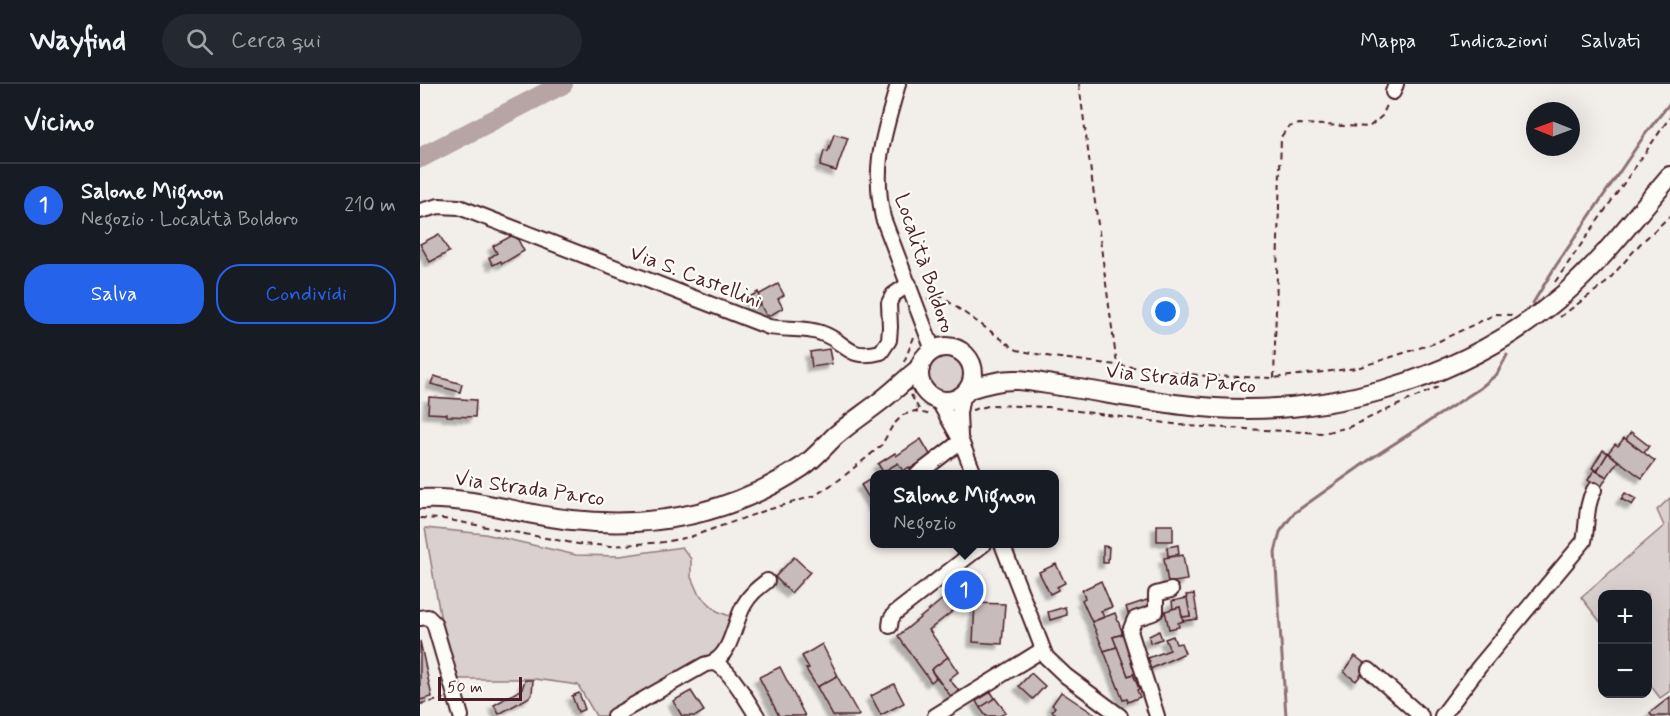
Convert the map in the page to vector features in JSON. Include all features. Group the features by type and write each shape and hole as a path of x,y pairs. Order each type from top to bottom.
{"main road":[{"name":"Via Strada Parco","path":"420,499 457,499 550,518 599,522 645,522 694,515 720,508 760,492 803,466 853,422 885,399 938,400 985,384 1016,380 1184,405 1241,409 1299,407 1387,389 1460,360 1540,314 1586,273 1670,176"},
{"path":"952,347 960,351 967,357 973,373 938,400 921,384 922,360 933,350 952,347"},
{"name":"Via Strada Parco","path":"920,368 938,400"}],"street":[{"name":"Località Boldoro","path":"898,84 879,151 877,176 883,218 933,350"},
{"name":"Via S. Castellini","path":"420,211 439,207 459,207 769,327 822,333 855,354 868,355 881,351 889,340 889,303 893,295 909,284"},
{"path":"938,400 961,441 972,470"},
{"path":"923,470 961,441"},
{"path":"1442,716 1479,667 1584,541 1588,502 1594,490"},
{"path":"890,626 895,613 978,548"},
{"path":"1004,548 1042,650 1057,669 1120,716"},
{"path":"614,716 704,665 719,659 744,604 755,590 767,581"},
{"path":"1156,716 1130,631 1135,619 1153,614 1156,610 1156,594 1171,590"},
{"path":"421,617 430,618 434,623 461,716"},
{"path":"936,716 1042,650"},
{"path":"713,662 721,666 733,680 757,716"},
{"path":"1369,670 1421,716"}],"path":[{"path":"1078,84 1117,365"},
{"path":"1274,378 1281,137 1288,127 1299,124 1369,127 1382,116 1395,88"},
{"path":"1555,281 1670,117"},
{"path":"1560,317 1606,283 1640,244 1670,216"},
{"path":"915,300 942,297 1017,350 1052,357 1206,376 1274,378 1357,368 1435,343 1496,314"},
{"path":"911,328 914,339 901,370 938,400"},
{"path":"420,518 444,519 578,544 612,546 664,542 690,537 814,496 839,480 881,446 893,425 903,415 938,400 1047,407 1188,426 1323,433 1349,427 1439,387"},
{"path":"420,704 455,696"}],"shaded area":[{"path":"946,356 959,361 964,374 959,387 946,392 933,387 928,374 933,361"},
{"path":"1670,498 1670,691 1660,698 1652,687 1652,590 1598,590 1598,619 1581,597 1664,526 1657,510"},
{"path":"425,528 485,534 576,555 620,556 682,547 691,559 691,577 698,593 717,611 732,617 719,652 605,716 596,716 578,685 535,679 457,679 440,615"}],"building":[{"path":"834,134 848,138 836,171 820,166 824,151 828,152"},
{"path":"439,234 449,252 430,262 420,244"},
{"path":"515,234 524,251 502,264 501,261 493,265 489,258 497,253 493,246"},
{"path":"778,284 784,295 778,299 783,308 769,316 766,315 758,300 760,299 758,295"},
{"path":"758,292 761,304 755,308 748,298"},
{"path":"829,349 832,364 812,367 810,352"},
{"path":"434,376 462,384 460,392 431,384"},
{"path":"429,397 476,400 475,417 428,413"},
{"path":"1631,432 1649,446 1644,453 1626,439"},
{"path":"1624,438 1655,461 1642,478 1608,453"},
{"path":"921,439 931,456 910,469 909,467 902,470 898,463 886,470 882,470 878,464 895,453 896,456"},
{"path":"1603,450 1608,453 1597,471 1592,468"},
{"path":"1608,453 1618,461 1607,477 1597,471"},
{"path":"1594,470 1607,477 1600,489 1588,480"},
{"path":"870,479 870,500 861,485"},
{"path":"1625,493 1636,499 1632,505 1621,499"},
{"path":"1157,525 1173,525 1173,541 1157,541"},
{"path":"1178,545 1179,554 1168,556 1167,547"},
{"path":"1103,546 1109,547 1108,563 1103,563"},
{"path":"1183,555 1187,580 1168,583 1164,558"},
{"path":"794,557 810,572 791,593 775,577"},
{"path":"1056,564 1065,583 1050,594 1039,572"},
{"path":"1101,581 1112,607 1101,611 1104,617 1092,622 1082,600 1085,598 1082,590"},
{"path":"949,594 959,606 929,630 948,657 931,670 936,678 931,682 898,636"},
{"path":"1194,594 1198,619 1183,621 1182,617 1190,616 1186,595"},
{"path":"1187,598 1190,616 1182,617 1180,607 1173,609 1172,601"},
{"path":"1150,599 1153,608 1129,616 1126,607"},
{"path":"975,603 1005,604 1002,644 973,642"},
{"path":"1065,607 1067,615 1050,620 1048,612"},
{"path":"1180,607 1183,621 1178,623 1179,627 1169,629 1165,611"},
{"path":"1115,613 1123,634 1113,637 1117,647 1104,651 1092,622"},
{"path":"1159,631 1162,639 1150,643 1149,636"},
{"path":"1126,633 1140,672 1128,676 1113,637"},
{"path":"1173,636 1176,644 1181,643 1185,653 1146,671 1142,664 1150,662 1148,658 1170,650 1165,639"},
{"path":"420,641 432,697 420,700"},
{"path":"822,644 838,676 817,687 806,669 809,668 802,656"},
{"path":"1117,647 1128,676 1133,674 1139,689 1137,690 1140,697 1128,702 1127,699 1123,700 1104,651"},
{"path":"1355,656 1368,666 1356,681 1344,672"},
{"path":"948,657 958,672 949,679 960,692 952,698 931,670"},
{"path":"780,667 805,716 779,716 759,677"},
{"path":"1031,673 1045,686 1033,699 1019,686"},
{"path":"837,676 858,716 833,716 817,687"},
{"path":"525,680 533,680 532,694 499,714 494,705 522,689"},
{"path":"894,684 904,703 881,715 871,696"},
{"path":"691,691 704,711 696,716 682,716 673,701"},
{"path":"991,692 995,698 980,708 976,701"},
{"path":"1061,692 1097,716 1059,716 1052,711 1055,707 1052,705"},
{"path":"579,693 585,709 578,712 572,696"},
{"path":"1670,697 1670,716 1652,716 1650,713"},
{"path":"995,698 1006,712 1000,716 986,716 980,708"}],"waterway":[{"path":"420,158 563,84"},
{"path":"1533,303 1646,133 1670,103"},
{"path":"1286,716 1275,552 1280,532 1294,513 1372,458 1479,389 1497,374 1507,355"}],"place":[{"name":"Salone Mignon","path":"964,590"}]}
